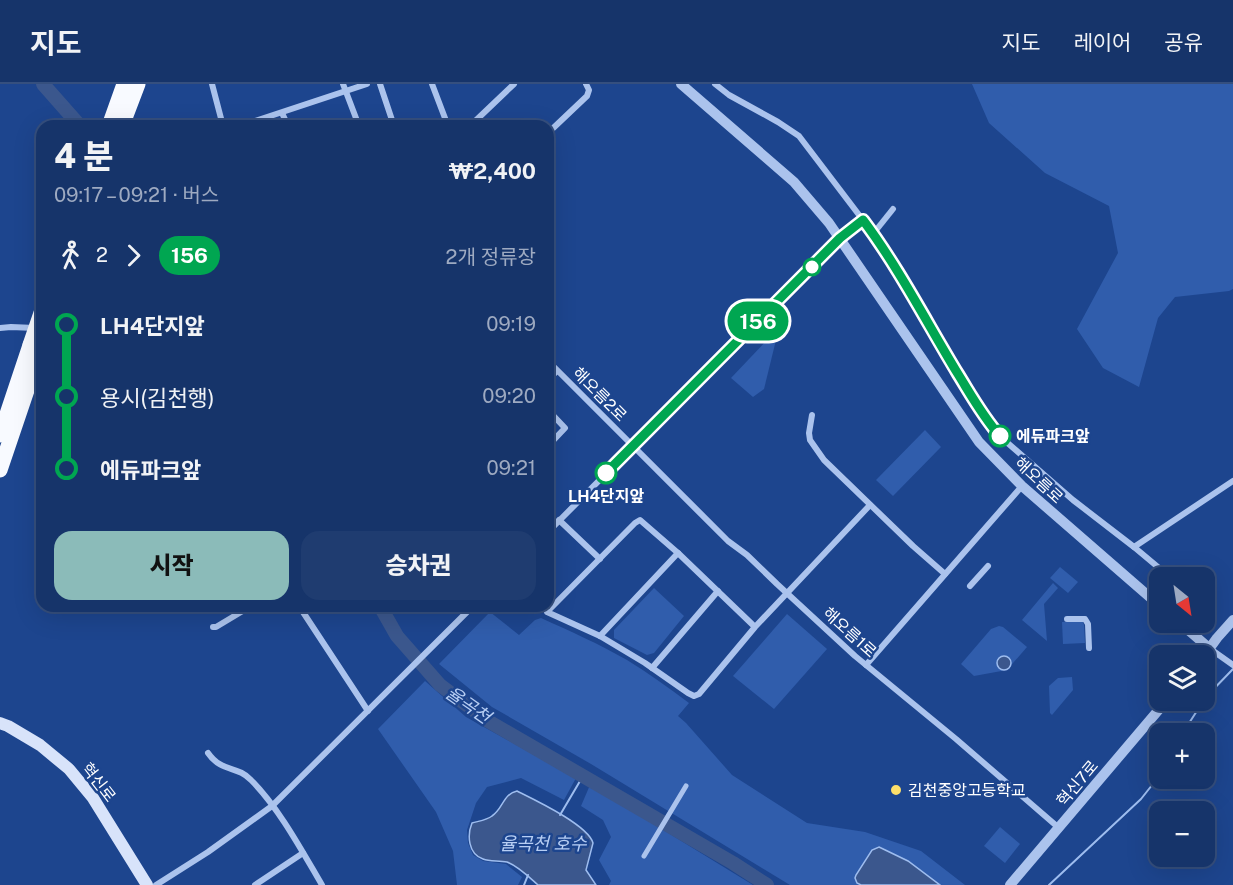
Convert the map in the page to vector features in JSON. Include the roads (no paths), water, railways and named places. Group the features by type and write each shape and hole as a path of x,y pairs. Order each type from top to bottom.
{"highway":[{"path":"111,120 124,84"},
{"path":"124,120 138,84"},
{"path":"0,435 36,351"},
{"path":"0,470 36,353"}],"main road":[{"name":"혁신로","path":"0,723 40,744 69,769 93,798 147,885"}],"street":[{"path":"212,84 221,120"},
{"path":"259,120 344,87 367,84"},
{"path":"380,84 392,120"},
{"path":"434,84 446,120"},
{"path":"554,127 586,96 589,90 586,84"},
{"name":"해오름로","path":"681,84 794,182 840,238 978,442 1022,486 1149,596"},
{"path":"715,84 729,95 799,136 872,232 992,427 1003,439 1073,500 1158,567"},
{"path":"476,120 511,85"},
{"path":"344,87 357,120"},
{"path":"282,113 285,120"},
{"path":"877,229 893,209"},
{"path":"554,525 840,238 863,220"},
{"path":"0,328 36,328"},
{"name":"해오름2로","path":"554,368 633,446"},
{"path":"554,374 557,371"},
{"path":"812,415 809,433 814,447 824,460 945,574"},
{"path":"554,416 565,428 554,440"},
{"name":"해오름1로","path":"633,446 728,542 747,555 866,665 1059,828"},
{"path":"1134,547 1233,481"},
{"path":"866,665 1022,486"},
{"path":"547,612 600,636 694,696 699,694 755,627 870,505"},
{"path":"554,605 640,519 755,627"},
{"path":"559,520 600,559"},
{"path":"600,636 678,553"},
{"path":"970,586 988,566"},
{"path":"652,668 718,591"},
{"path":"213,627 241,612"},
{"path":"303,612 368,711"},
{"path":"156,885 208,852 272,806 467,612"},
{"path":"1067,619 1083,618 1087,621 1089,648"},
{"path":"1213,645 1233,620"},
{"path":"1189,633 1200,645"},
{"path":"1215,656 1232,665"},
{"name":"혁신7로","path":"1010,885 1158,711"},
{"path":"208,753 218,764 246,775 252,780 272,806 322,885"},
{"path":"644,856 686,786"},
{"path":"255,885 303,853"}],"water":[{"path":"1004,656 1009,658 1011,663 1009,668 1004,670 999,668 997,663 999,658"},
{"name":"율곡천 호수","path":"517,791 572,821 589,836 593,843 586,870 596,885 538,885 511,864 504,861 486,860 474,853 469,838 472,823 492,816 509,795"},
{"path":"879,847 908,861 940,885 861,885 857,883 856,875 872,850"}],"waterway":[{"name":"율곡천","path":"43,84 75,120"},
{"name":"율곡천","path":"383,612 397,636 440,685 488,721 767,885"},
{"path":"1215,688 1233,669"},
{"path":"1189,723 1197,711"},
{"name":"율곡천","path":"560,815 583,776"},
{"path":"1049,885 1149,789"},
{"name":"율곡천","path":"524,885 528,875"}],"place":[{"name":"에듀파크앞","path":"1000,436"},
{"name":"LH4단지앞","path":"606,473"},
{"name":"김천중앙고등학교","path":"896,790"}]}
